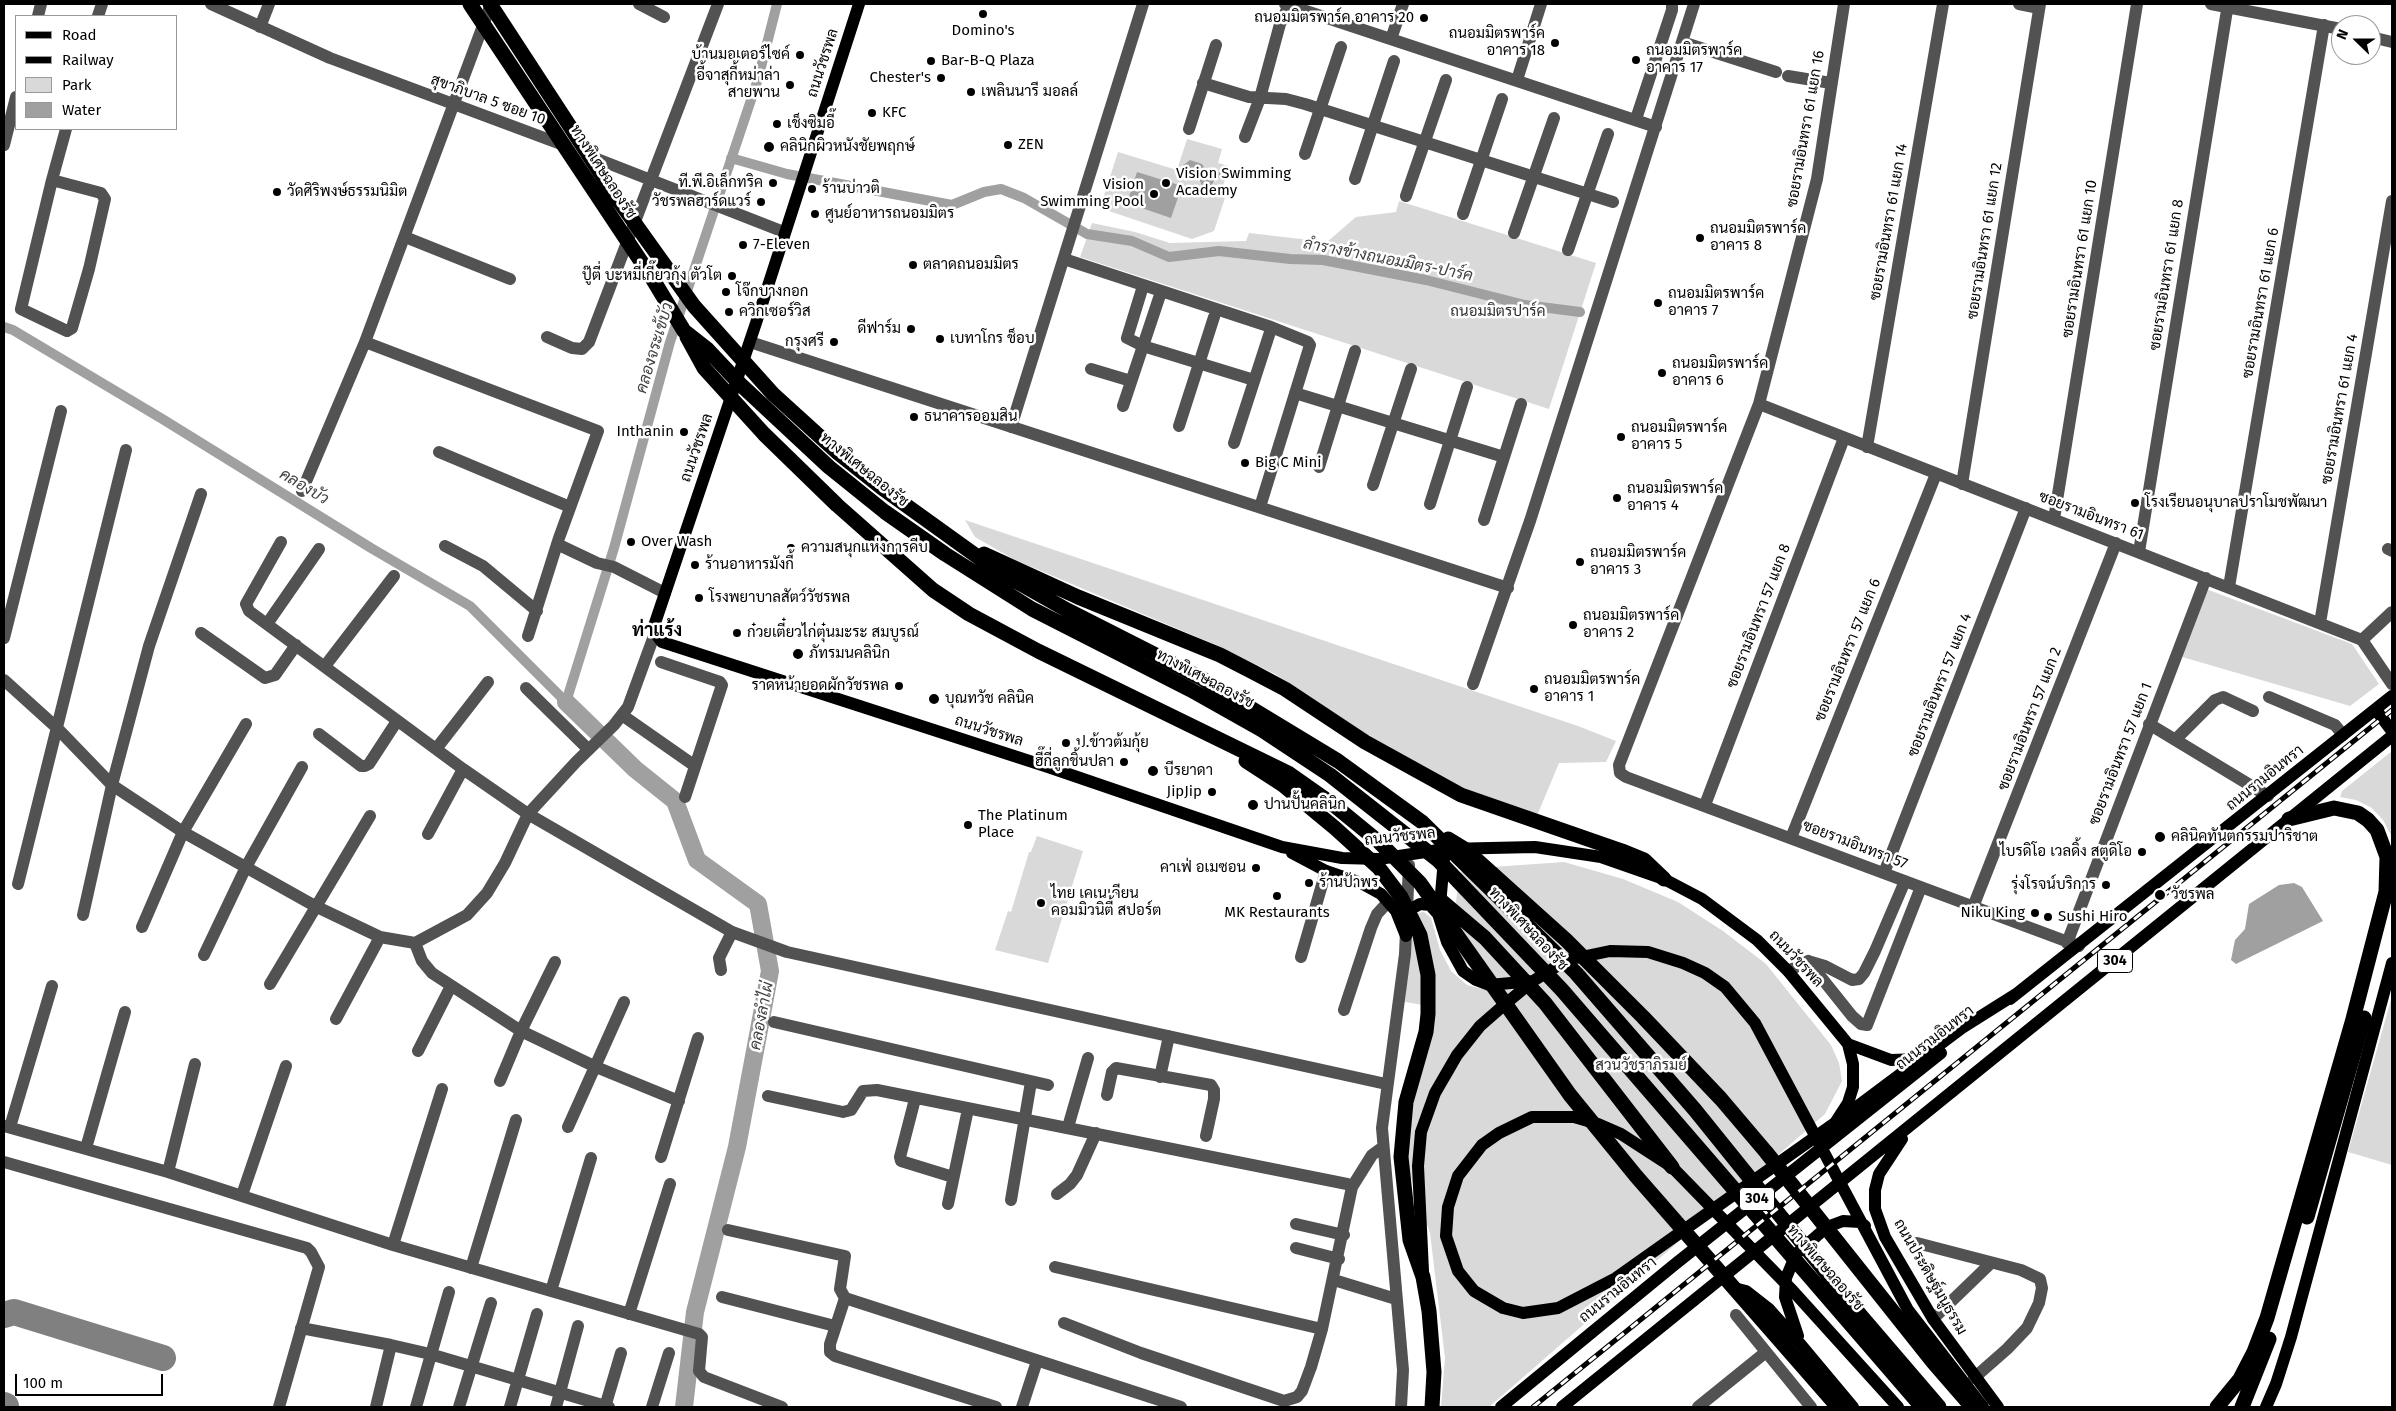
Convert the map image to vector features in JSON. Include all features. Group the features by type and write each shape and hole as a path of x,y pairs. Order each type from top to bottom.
{"highway":[{"name":"ทางพิเศษฉลองรัช","path":"470,4 652,278 684,331 707,349 740,384 829,467 885,512 1032,609 1191,690 1262,730 1330,775 1438,860 1562,990 1922,1407"},
{"name":"ทางพิเศษฉลองรัช","path":"491,4 616,197 694,306 773,394 830,446 882,488 996,570 1037,594 1202,678 1338,761 1422,822 1582,981 1695,1110 1861,1316 1939,1407"},
{"path":"684,331 704,368 764,434 837,504 933,590 969,614 1038,651 1187,722 1288,773 1327,800 1379,842 1420,883 1485,938 1545,1002 1672,1167"},
{"path":"959,545 991,556 1078,597 1220,655 1285,689 1365,742 1461,795 1644,860 1664,879"},
{"path":"1187,722 1283,785 1379,868 1401,897 1420,935 1428,975 1428,1014 1426,1032 1406,1102 1401,1157 1410,1240 1423,1277 1434,1364 1432,1407"},
{"path":"2217,1407 2240,1380 2254,1352 2267,1318 2353,1019 2386,892 2387,866 2383,843 2368,820 2358,813 2345,809 2322,809 2289,819"},
{"path":"1422,822 1466,850 1566,940 1721,1099 1766,1152 1945,1378 1972,1407"},
{"path":"1420,883 1570,1095 1636,1176 1838,1407"},
{"path":"2242,1407 2263,1359 2358,1065 2392,909"}],"main road":[{"name":"ถนนวัชรพล","path":"859,4 750,342 654,626 655,632 666,645 1048,767 1282,847 1342,858 1379,859 1445,849 1500,846 1554,850 1601,857 1664,879 1702,899 1757,940 1788,971 1848,1044 1853,1064 1853,1087 1848,1103 1835,1123"},
{"name":"ถนนรามอินทรา","path":"1501,1407 1681,1259 2016,994 2073,944 2268,796 2392,696"},
{"path":"2376,710 2392,731"},
{"name":"304","path":"1562,1407 2392,736"},
{"path":"1282,847 1326,871 1361,883 1381,894 1396,911 1406,930"},
{"path":"1439,916 1445,849"},
{"path":"1406,930 1411,909 1420,904 1430,905 1439,916 1447,942 1463,971 1476,980 1490,985 1533,981"},
{"path":"1423,1277 1418,1166 1421,1132 1434,1093 1457,1055 1480,1026 1533,981 1567,960 1610,952 1648,952 1683,963 1705,973 1724,987 1755,1023 1908,1310 1983,1407"},
{"path":"2266,1407 2276,1384 2303,1290 2358,1065 2392,963"},
{"path":"1898,1407 1793,1291 1672,1167 1621,1134 1598,1124 1574,1117 1532,1117 1499,1133 1482,1145 1458,1176 1448,1207 1446,1236 1458,1271 1474,1292 1504,1308 1523,1313 1558,1308 1616,1278 1835,1123 1962,1028 2016,994"},
{"path":"1848,1044 1891,1060 1920,1059"},
{"name":"ถนนประดิษฐ์มนูธรรม","path":"1909,1128 1879,1174 1875,1190 1875,1209 1885,1237 1933,1319 1974,1378 1998,1407"},
{"path":"1802,1346 1791,1319 1785,1297 1786,1278 1796,1254 1827,1227 1844,1221 1860,1222 1885,1237"},
{"path":"1688,1305 1722,1288 1738,1288 1757,1299 1769,1309 1802,1346 1853,1407"}],"street":[{"name":"สุขาภิบาล 5 ซอย 10","path":"211,4 234,9 260,27 330,58 455,106 543,137 784,232"},
{"path":"260,27 269,4"},
{"path":"302,491 365,342 455,106 491,4"},
{"path":"639,4 664,17"},
{"path":"547,337 572,348 582,349 589,342 718,4"},
{"path":"1011,427 1143,4"},
{"path":"1245,137 1260,98 1287,4 1656,127"},
{"path":"1391,39 1403,4"},
{"path":"1517,80 1541,4"},
{"path":"1636,119 1672,10 1672,4"},
{"path":"1473,684 1508,588 1694,4"},
{"name":"ซอยรามอินทรา 61 แยก 16","path":"1620,772 1619,765 1759,404 1817,179 1844,4"},
{"name":"ซอยรามอินทรา 61 แยก 14","path":"1867,447 1943,4"},
{"path":"2019,4 2040,6"},
{"name":"ซอยรามอินทรา 61 แยก 10","path":"2054,519 2137,4"},
{"path":"2211,4 2331,27"},
{"name":"ซอยรามอินทรา 61 แยก 12","path":"1962,484 2040,6"},
{"name":"ซอยรามอินทรา 61 แยก 8","path":"2139,552 2228,6"},
{"name":"ซอยรามอินทรา 61 แยก 6","path":"2229,587 2324,25"},
{"path":"1682,42 1776,72"},
{"path":"1189,129 1216,45"},
{"path":"1305,154 1341,47"},
{"path":"1355,179 1394,61"},
{"path":"1788,76 1831,83"},
{"path":"1406,196 1446,80"},
{"path":"1203,84 1260,98 1286,99 1613,202"},
{"path":"1463,214 1502,99"},
{"path":"4,144 15,101"},
{"path":"1514,233 1554,118"},
{"path":"52,180 101,193 105,199 89,269 72,328 67,331 21,309 52,180 66,130"},
{"path":"1568,250 1608,134"},
{"name":"ซอยรามอินทรา 61 แยก 4","path":"2320,623 2392,202"},
{"path":"405,237 510,279"},
{"path":"1064,259 1271,327 1308,342 1310,345 1260,506"},
{"path":"1143,286 1126,337 1143,346 1254,380"},
{"path":"1123,406 1161,292"},
{"path":"1179,426 1214,317"},
{"path":"1234,443 1270,332"},
{"path":"365,342 597,430 598,436 570,506 528,636"},
{"path":"750,342 1508,588"},
{"path":"1319,467 1355,351"},
{"path":"1091,369 1132,381"},
{"path":"1373,485 1411,369"},
{"path":"1430,504 1467,387"},
{"path":"1295,393 1504,457"},
{"path":"1484,520 1521,404"},
{"name":"ซอยรามอินทรา 61","path":"1759,404 2362,640"},
{"path":"4,638 61,411"},
{"name":"ซอยรามอินทรา 57 แยก 8","path":"1705,805 1844,438"},
{"path":"18,884 126,450"},
{"path":"439,452 570,506"},
{"name":"ซอยรามอินทรา 57 แยก 6","path":"1791,838 1936,474"},
{"path":"83,914 112,785 149,646 201,494"},
{"name":"ซอยรามอินทรา 57 แยก 4","path":"1884,873 2026,508"},
{"path":"281,542 246,604 249,612 463,769 528,814 738,935 780,950 1386,1084"},
{"name":"ซอยรามอินทรา 57 แยก 2","path":"1973,908 2116,543"},
{"path":"557,544 597,563 614,567 665,593"},
{"path":"445,546 482,566 537,611"},
{"path":"267,624 319,549"},
{"path":"325,666 394,576"},
{"name":"ซอยรามอินทรา 57 แยก 1","path":"2073,944 2149,724 2206,578"},
{"path":"2392,612 2362,640 2392,684"},
{"path":"4,680 56,727 112,785 184,832 315,906 380,937 415,943 467,914 487,893 505,863 528,814 590,747 618,720 628,707 655,632"},
{"path":"201,633 265,678 275,675 296,645"},
{"path":"661,662 721,683 685,797"},
{"path":"436,749 488,682"},
{"path":"526,688 590,747"},
{"path":"2175,740 2215,700 2223,697 2253,711"},
{"path":"2269,697 2334,726 2343,735"},
{"path":"618,720 695,766"},
{"path":"319,734 361,766 365,766 369,764 397,721"},
{"path":"142,926 184,832 246,724"},
{"path":"2149,724 2268,796"},
{"path":"204,955 246,867 302,767"},
{"path":"428,834 463,769"},
{"name":"ซอยรามอินทรา 57","path":"1620,772 1626,777 2073,944"},
{"path":"270,984 370,816"},
{"path":"1401,1407 1404,1370 1382,1128 1386,1084 1400,1000 1410,855"},
{"path":"1301,957 1326,871"},
{"path":"1788,971 1808,961 1825,966 1852,980 1859,978 1864,973 1875,951 1905,881"},
{"path":"1808,961 1852,1016 1861,1024 1867,1025 1921,887"},
{"path":"1344,1010 1371,928 1377,914 1388,902"},
{"path":"722,970 719,958 738,935"},
{"path":"336,1019 380,937"},
{"path":"415,943 422,961 432,973 521,1031 596,1066 679,1101"},
{"path":"500,1081 521,1031 555,962"},
{"path":"52,986 7,1126 168,1172 471,1268 699,1334 702,1337 699,1372 704,1377 782,1407"},
{"path":"418,1051 451,986"},
{"path":"568,1127 624,1002"},
{"path":"86,1148 125,1012"},
{"path":"774,1022 1048,1085"},
{"path":"1160,1076 1169,1036"},
{"path":"661,1157 698,1038"},
{"path":"1068,1127 1088,1058"},
{"path":"168,1172 195,1064"},
{"path":"242,1195 286,1066"},
{"path":"1107,1095 1112,1072 1116,1068 1211,1085 1214,1090 1214,1099 1206,1136"},
{"path":"1011,1200 1031,1082"},
{"path":"393,1244 442,1089"},
{"path":"768,1096 842,1112 851,1110 863,1092 870,1090 1068,1127 1346,1184 1352,1187"},
{"path":"915,1099 900,1156 901,1161 953,1177"},
{"path":"948,1204 968,1109"},
{"path":"471,1268 516,1120"},
{"path":"1057,1194 1070,1184 1077,1175 1096,1133"},
{"path":"1064,1323 1141,1353 1284,1401 1297,1397 1302,1391 1322,1329 1339,1259 1352,1187 1372,1156 1384,1147"},
{"path":"551,1291 591,1158"},
{"path":"4,1162 307,1248 316,1258 318,1268 279,1407"},
{"path":"628,1314 670,1184"},
{"path":"1296,1224 1344,1235"},
{"path":"728,1230 845,1256 840,1289 845,1298 1181,1407"},
{"path":"1918,1243 2031,1274 2040,1279 2042,1288 2039,1303 2021,1336 1974,1378"},
{"path":"1296,1248 1339,1259"},
{"path":"1933,1319 1991,1263"},
{"path":"1055,1267 1322,1329"},
{"path":"1334,1280 1396,1298"},
{"path":"416,1407 449,1292"},
{"path":"722,1297 835,1326"},
{"path":"845,1298 835,1326 830,1352 835,1356 996,1407"},
{"path":"459,1407 491,1302"},
{"path":"510,1407 536,1314"},
{"path":"1736,1315 1811,1407"},
{"path":"556,1407 578,1326"},
{"path":"301,1328 430,1354 470,1368 560,1392 607,1407 621,1353"},
{"path":"376,1407 392,1345"},
{"path":"1698,1407 1766,1352"},
{"path":"652,1407 669,1353"},
{"path":"1022,1407 1038,1360"}],"green space":[{"name":"Vision Swimming Academy","path":"1187,139 1222,149 1218,163 1229,166 1220,196 1225,198 1214,231 1192,239 1100,208 1118,152 1177,170"},
{"name":"ถนอมมิตรปาร์ค","path":"1399,201 1596,263 1549,409 1080,257 1092,223 1135,232 1170,243 1246,241 1249,233 1327,242 1356,217 1396,212"},
{"path":"965,520 1578,726 1616,741 1606,762 1559,763 1536,818 1495,804 1400,757 1275,674 1216,645 1015,560 975,537"},
{"path":"2206,589 2352,644 2379,684 2350,706 2179,656"},
{"path":"2392,751 2392,837 2383,820 2372,808 2356,800 2340,797 2342,791"},
{"name":"ไทย เคเนเดียน คอมมิวนิตี้ สปอร์ต","path":"1037,836 1083,851 1048,963 995,950 1008,911 1011,912 1029,852 1031,852"},
{"name":"สวนวัชราภิรมย์","path":"1564,862 1623,879 1678,902 1723,931 1766,964 1831,1045 1839,1063 1842,1081 1825,1114 1489,1407 1441,1407 1445,1358 1430,1233 1406,1164 1409,1124 1435,1007 1405,1002 1409,935 1417,913 1424,912 1431,918 1440,950 1451,971 1467,985 1482,989 1503,990 1478,975 1464,961 1457,947 1453,931 1459,875 1464,869"},
{"path":"2392,996 2392,1165 2348,1152"}],"water":[{"path":"1190,160 1202,164 1209,174 1221,172 1222,178 1215,178 1212,185 1205,189 1202,187 1199,177 1189,178 1183,173 1182,166"},
{"name":"Vision Swimming Pool","path":"1137,172 1182,186 1171,218 1127,203"},
{"path":"2294,883 2302,887 2323,921 2236,964 2231,960 2235,940 2245,929 2249,904 2279,885"}],"waterway":[{"name":"คลองจระเข้บัว","path":"4,327 13,330 164,420 371,548 470,606 566,702 614,548 670,342 758,79 777,4"},
{"name":"ลำรางข้างถนอมมิตร-ปาร์ค","path":"731,158 787,174 952,205 984,192 1001,189 1024,198 1087,234 1132,241 1169,257 1219,251 1290,259 1323,260 1426,280 1525,305 1580,312"},
{"name":"คลองลำไผ่","path":"566,702 635,769 675,801 697,860 758,904 770,971 737,1147 695,1312 684,1407"}],"taxiway":[{"path":"4,1315 14,1312 163,1358"}],"railway":[{"path":"1533,1407 2392,710"}],"place":[{"name":"Domino's","path":"983,14"},
{"name":"ถนอมมิตรพาร์ค อาคาร 20","path":"1424,18"},
{"name":"ถนอมมิตรพาร์ค อาคาร 18","path":"1555,43"},
{"name":"บ้านมอเตอร์ไซค์","path":"800,55"},
{"name":"ถนอมมิตรพาร์ค อาคาร 17","path":"1636,60"},
{"name":"Bar-B-Q Plaza","path":"931,61"},
{"name":"Chester's","path":"941,78"},
{"name":"อี้จาสุกี้หม่าล่า สายพาน","path":"790,85"},
{"name":"เพลินนารี มอลล์","path":"971,92"},
{"name":"KFC","path":"872,113"},
{"name":"เช็งซิมอี๊","path":"777,124"},
{"name":"ZEN","path":"1008,145"},
{"name":"คลินิกผิวหนังชัยพฤกษ์","path":"769,147"},
{"name":"ที.พี.อิเล็กทริค","path":"773,183"},
{"name":"Vision Swimming Academy","path":"1166,183"},
{"name":"ร้านบ่าวติ","path":"812,189"},
{"name":"วัดศิริพงษ์ธรรมนิมิต","path":"277,192"},
{"name":"Vision Swimming Pool","path":"1154,194"},
{"name":"วัชรพลฮาร์ดแวร์","path":"761,202"},
{"name":"ศูนย์อาหารถนอมมิตร","path":"815,214"},
{"name":"ถนอมมิตรพาร์ค อาคาร 8","path":"1700,238"},
{"name":"7-Eleven","path":"743,245"},
{"name":"ตลาดถนอมมิตร","path":"913,265"},
{"name":"ปู๊ตี่ บะหมี่เกี๊ยวกุ้ง ตัวโต","path":"732,276"},
{"name":"โจ๊กบางกอก","path":"726,292"},
{"name":"ถนอมมิตรพาร์ค อาคาร 7","path":"1658,303"},
{"name":"ควิกเซอร์วิส","path":"729,312"},
{"name":"ดีฟาร์ม","path":"911,329"},
{"name":"เบทาโกร ช็อบ","path":"940,339"},
{"name":"กรุงศรี","path":"834,342"},
{"name":"ถนอมมิตรพาร์ค อาคาร 6","path":"1662,373"},
{"name":"ธนาคารออมสิน","path":"914,417"},
{"name":"Inthanin","path":"684,432"},
{"name":"ถนอมมิตรพาร์ค อาคาร 5","path":"1621,437"},
{"name":"Big C Mini","path":"1245,463"},
{"name":"ถนอมมิตรพาร์ค อาคาร 4","path":"1617,498"},
{"name":"โรงเรียนอนุบาลปราโมชพัฒนา","path":"2135,503"},
{"name":"Over Wash","path":"631,542"},
{"name":"ความสนุกแห่งการคีบ","path":"791,548"},
{"name":"ถนอมมิตรพาร์ค อาคาร 3","path":"1580,562"},
{"name":"ร้านอาหารมังกี้","path":"695,565"},
{"name":"โรงพยาบาลสัตว์วัชรพล","path":"699,598"},
{"name":"ถนอมมิตรพาร์ค อาคาร 2","path":"1573,625"},
{"name":"ก๋วยเตี๋ยวไก่ตุ๋นมะระ สมบูรณ์","path":"737,633"},
{"name":"ภัทรมนคลินิก","path":"798,654"},
{"name":"ราดหน้ายอดผักวัชรพล","path":"899,686"},
{"name":"ถนอมมิตรพาร์ค อาคาร 1","path":"1534,689"},
{"name":"บุณทวัช คลินิค","path":"934,699"},
{"name":"ป.ข้าวต้มกุ้ย","path":"1066,743"},
{"name":"ฮี๊กี่ลูกชิ้นปลา","path":"1124,762"},
{"name":"บีรยาดา","path":"1153,771"},
{"name":"JipJip","path":"1212,792"},
{"name":"ปานปั้นคลินิก","path":"1253,805"},
{"name":"The Platinum Place","path":"968,825"},
{"name":"คลินิคทันตกรรมปาริชาต","path":"2160,837"},
{"name":"ไบรดิโอ เวลดิ้ง สตูดิโอ","path":"2142,852"},
{"name":"คาเฟ่ อเมซอน","path":"1256,868"},
{"name":"ร้านป้าพร","path":"1309,883"},
{"name":"รุ่งโรจน์บริการ","path":"2106,885"},
{"name":"วัชรพล","path":"2160,895"},
{"name":"MK Restaurants","path":"1277,896"},
{"name":"ไทย เคเนเดียน คอมมิวนิตี้ สปอร์ต","path":"1041,903"},
{"name":"Niku King","path":"2035,913"},
{"name":"Sushi Hiro","path":"2048,917"}],"district":[{"name":"ท่าแร้ง","path":"657,631"}],"water label":[{"name":"คลองบัว","path":"304,487"}]}
